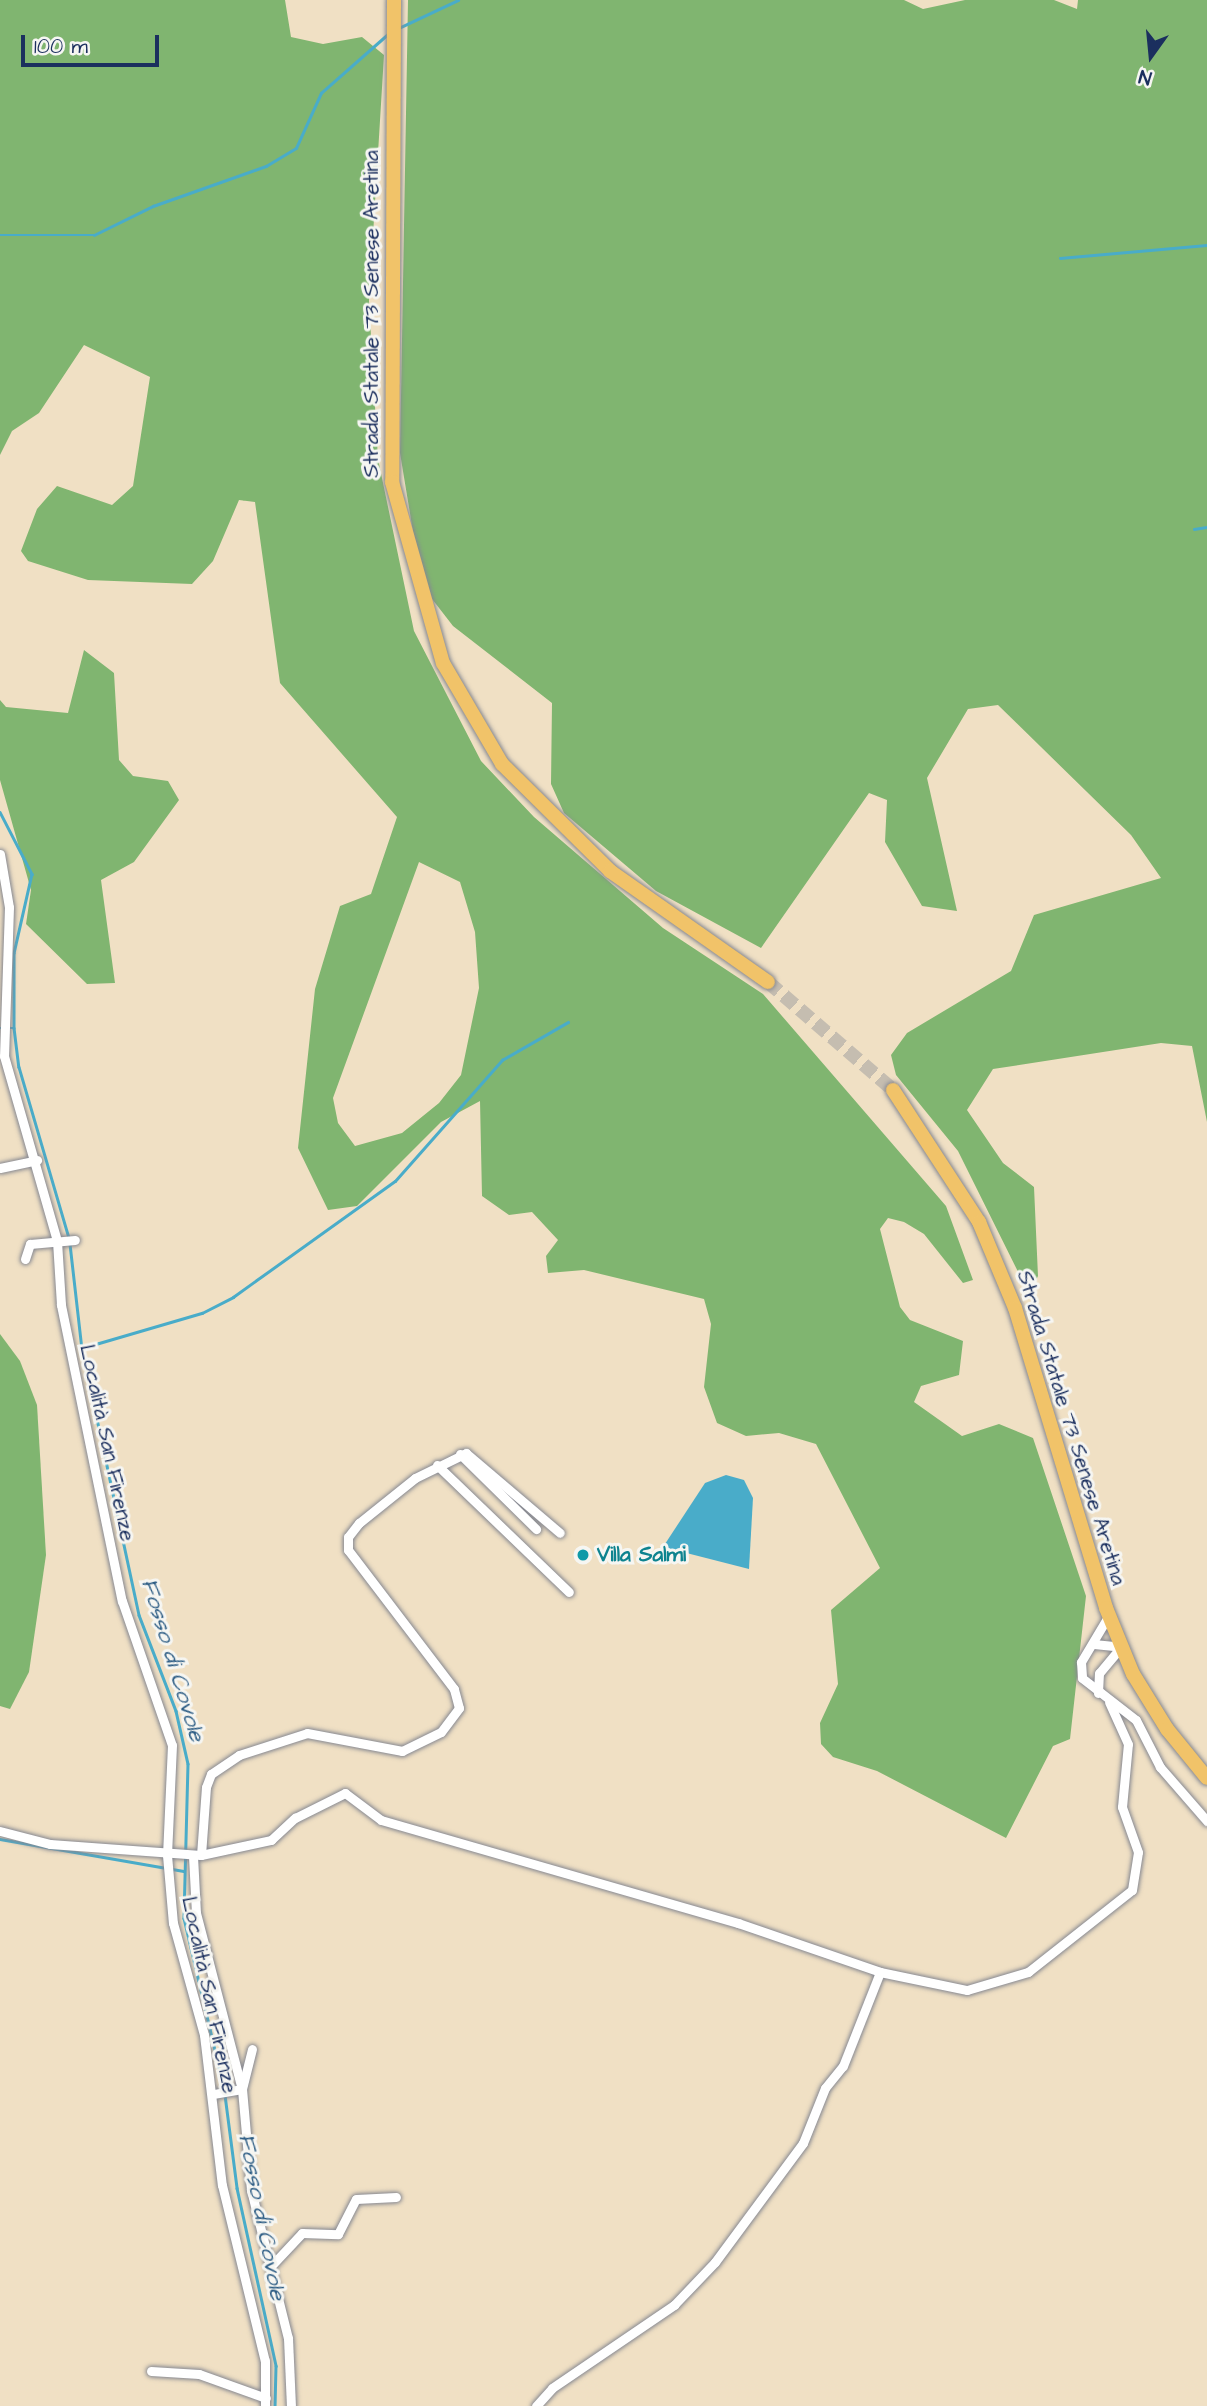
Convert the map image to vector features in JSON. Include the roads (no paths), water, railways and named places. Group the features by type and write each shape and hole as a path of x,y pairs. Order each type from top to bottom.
{"main road":[{"name":"Strada Statale 73 Senese Aretina","path":"394,0 392,482 443,663 502,764 610,871 768,982"},
{"name":"Strada Statale 73 Senese Aretina","path":"893,1090 979,1222 1015,1308 1109,1615 1133,1674 1167,1729 1207,1778"}],"street":[{"name":"Località San Firenze","path":"0,854 9,907 0,1033 37,1160 66,1241 61,1305 122,1601 172,1745 169,1884 221,2093 222,2185 265,2361 265,2402"},
{"path":"0,1168 37,1160"},
{"path":"25,1259 30,1244 66,1241"},
{"path":"291,2406 293,2376 272,2265 251,2190 242,2089 196,1913 194,1855 206,1787 211,1774 239,1755 307,1733 402,1751 453,1719 459,1708 454,1689 348,1550 348,1537 359,1523 437,1465 460,1454"},
{"path":"460,1454 536,1529"},
{"path":"460,1454 491,1469 560,1533"},
{"path":"437,1465 569,1592"},
{"path":"1109,1615 1080,1671 1098,1693 1136,1720 1160,1767 1207,1821"},
{"path":"1094,1644 1121,1647"},
{"path":"1098,1693 1106,1664 1121,1647"},
{"path":"1106,1664 1133,1674"},
{"path":"0,1831 50,1844 169,1857 194,1855 271,1840 295,1818 345,1793 381,1821 738,1923 880,1972 967,1990 1004,1982 1027,1972 1132,1890 1138,1852 1122,1807 1128,1744 1109,1702"},
{"path":"537,2406 552,2388 674,2305 715,2262 803,2143 825,2088 843,2066 880,1972"},
{"path":"242,2089 252,2049"},
{"path":"221,2093 242,2089"},
{"path":"272,2265 302,2233 338,2234 356,2199 396,2197"},
{"path":"151,2371 199,2374 265,2402"}],"water":[{"path":"726,1475 744,1480 753,1498 749,1569 663,1547 705,1483"}],"waterway":[{"path":"401,27 458,0"},
{"path":"0,235 94,235 153,206 266,166 296,148 321,93 388,34"},
{"path":"1060,258 1207,245"},
{"path":"1194,529 1207,527"},
{"name":"Fosso di Covole","path":"0,812 32,874 14,953 14,1028 19,1067 69,1238"},
{"path":"82,1348 202,1313 233,1297 395,1181 502,1060 568,1022"},
{"path":"0,1028 14,1028"},
{"name":"Fosso di Covole","path":"70,1244 82,1349 139,1615 176,1711 188,1764 184,1918 224,2089"},
{"path":"0,1839 183,1871"},
{"name":"Fosso di Covole","path":"225,2095 237,2188 276,2366 275,2406"}],"tunnel":[{"path":"768,982 893,1090"}],"place":[{"name":"Villa Salmi","path":"583,1555"}]}
